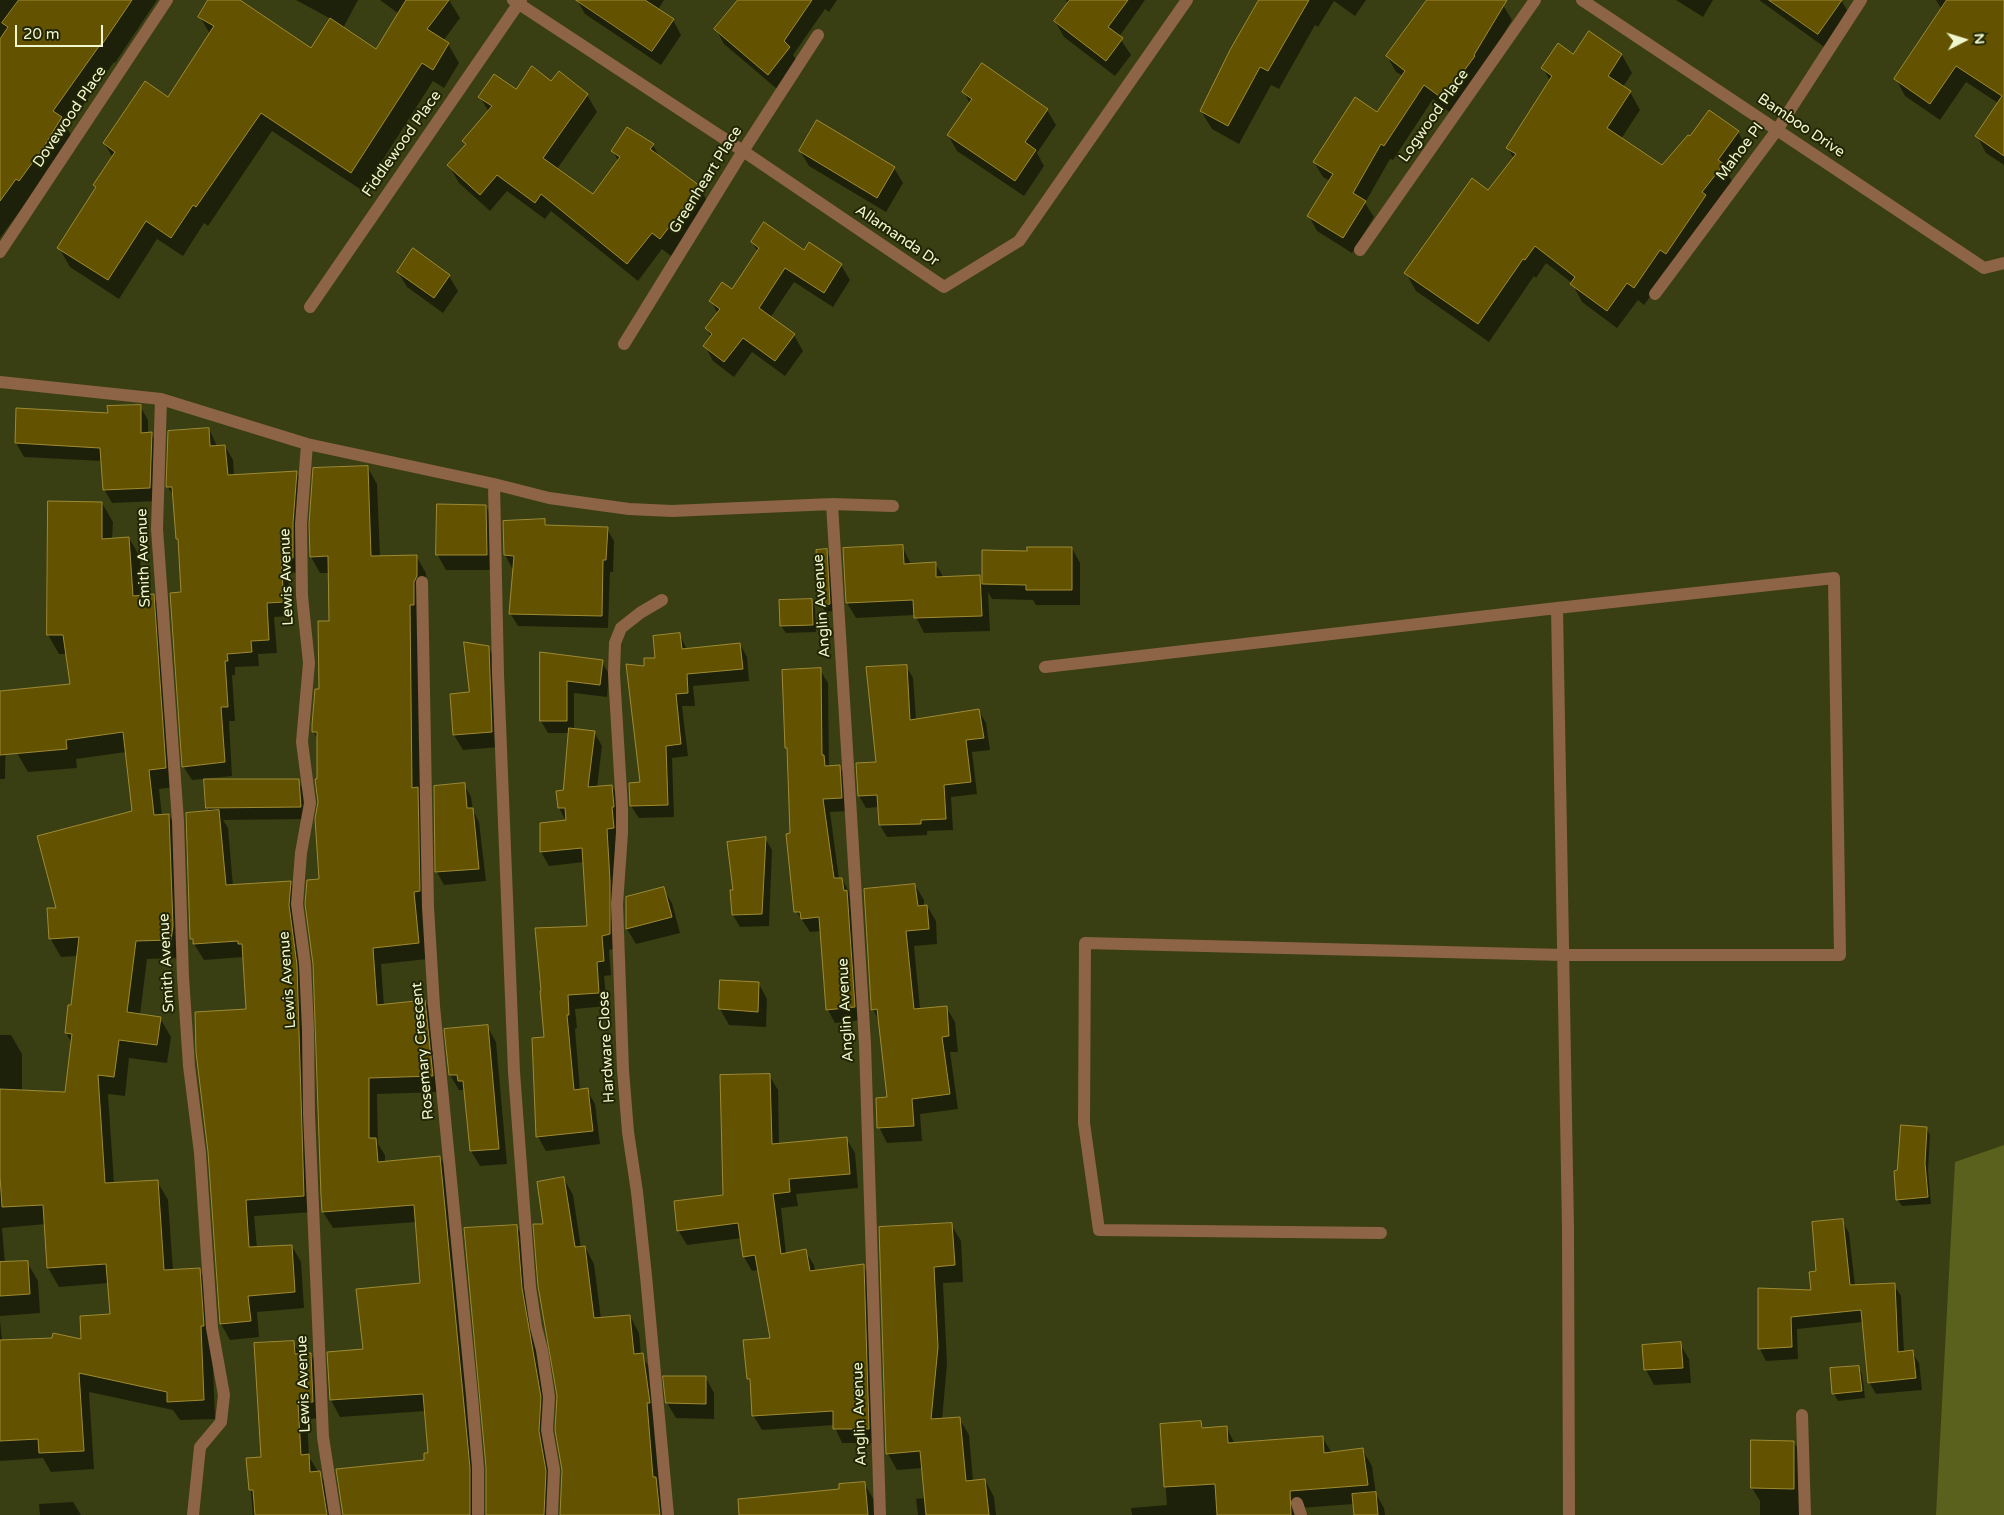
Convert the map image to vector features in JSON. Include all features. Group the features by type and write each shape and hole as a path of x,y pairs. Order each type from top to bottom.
{"street":[{"name":"Dovewood Place","path":"0,252 168,0"},
{"name":"Allamanda Dr","path":"517,1 944,288 1019,241 1187,0"},
{"name":"Logwood Place","path":"1360,250 1535,0"},
{"name":"Bamboo Drive","path":"1582,0 1984,268 2004,263"},
{"name":"Mahoe Pl","path":"1655,294 1777,130 1861,0"},
{"name":"Fiddlewood Place","path":"310,307 517,1"},
{"name":"Greenheart Place","path":"624,344 742,151 818,35"},
{"path":"0,382 161,399 307,444 494,484 549,498 629,509 672,511 832,504 893,506"},
{"name":"Smith Avenue","path":"161,399 157,529 178,821 183,977 189,1066 200,1153 212,1328 224,1395 221,1422 200,1447 193,1515"},
{"name":"Lewis Avenue","path":"307,444 301,524 302,596 309,663 302,742 310,803 301,853 297,904 305,964 323,1437 335,1515"},
{"path":"494,484 498,674 514,1072 530,1287 549,1397 547,1430 554,1470 552,1515"},
{"name":"Anglin Avenue","path":"832,504 865,1044 880,1515"},
{"path":"1045,668 1557,608 1834,578 1840,955 1563,956 1085,943 1084,1123 1099,1230 1381,1233"},
{"name":"Rosemary Crescent","path":"422,582 429,917 434,1006 472,1396 478,1468 478,1515"},
{"name":"Hardware Close","path":"662,600 620,628 615,643 614,674 622,808 617,904 623,1070 628,1132 638,1192 668,1515"},
{"path":"1557,608 1568,1228 1569,1515"},
{"path":"1802,1415 1805,1515"}],"green space":[{"path":"2004,1145 2004,1515 1936,1515 1955,1162"}],"building":[{"path":"19,0 132,0 53,111 62,117 43,148 19,181 16,179 0,201 0,39 8,27 2,23"},
{"path":"208,0 240,0 311,48 330,18 376,49 406,0 449,0 427,29 449,43 433,70 422,63 351,173 261,113 196,207 193,205 171,238 146,221 108,280 57,248 96,187 93,185 115,152 103,143 145,81 168,97 214,26 198,17"},
{"path":"576,0 645,0 674,19 652,51"},
{"path":"738,0 812,0 784,41 790,47 768,75 714,29"},
{"path":"1070,0 1128,0 1108,27 1123,38 1106,61 1054,21"},
{"path":"1259,0 1309,0 1268,71 1260,67 1228,126 1200,111 1230,50"},
{"path":"1427,0 1507,0 1475,56 1443,99 1424,85 1384,146 1381,144 1353,193 1366,201 1343,238 1307,216 1333,174 1313,162 1355,97 1377,112 1405,71 1386,56"},
{"path":"1769,0 1842,0 1818,34"},
{"path":"1947,0 2004,0 2004,156 1975,136 2002,96 1956,66 1930,104 1894,79"},
{"path":"1589,31 1622,54 1608,76 1631,91 1607,128 1662,165 1688,135 1690,136 1709,110 1739,131 1718,160 1724,164 1702,192 1706,195 1666,254 1660,250 1634,288 1627,283 1607,311 1570,284 1575,277 1535,246 1525,260 1523,259 1478,324 1404,273 1472,178 1488,190 1516,154 1506,148 1552,76 1541,68 1558,43 1573,54"},
{"path":"982,63 1048,109 1025,142 1036,150 1015,181 947,135 972,99 962,92"},
{"path":"532,66 551,81 559,71 588,94 543,158 593,194 620,157 611,151 627,127 654,144 650,149 700,186 660,239 652,233 627,264 541,194 535,203 497,175 480,195 447,165 466,144 462,141 492,106 478,97 494,74 516,89"},
{"path":"817,120 895,167 877,198 799,151"},
{"path":"764,222 804,250 809,242 842,264 824,293 785,268 759,308 795,334 775,361 743,338 724,362 703,346 712,334 705,328 720,309 709,301 722,282 732,289 759,248 751,242"},
{"path":"413,248 450,275 434,298 397,272"},
{"path":"141,405 141,433 152,432 150,488 103,490 100,448 15,443 16,408 108,413 107,406"},
{"path":"209,428 210,446 225,445 228,475 297,471 293,523 293,558 281,559 284,602 267,603 269,640 251,641 252,652 227,654 228,661 225,661 228,707 221,707 225,762 182,767 170,593 181,592 178,539 176,539 172,487 166,487 168,431"},
{"path":"368,466 371,556 417,555 414,605 410,605 412,788 418,787 420,891 414,892 419,943 373,948 377,1005 425,1000 433,1076 369,1078 369,1138 376,1138 378,1162 440,1156 470,1468 470,1515 343,1515 336,1469 424,1460 424,1453 428,1453 423,1394 330,1400 327,1352 363,1349 356,1289 420,1283 414,1205 322,1212 313,964 305,904 307,880 319,879 315,819 318,802 315,779 317,779 317,732 312,732 312,725 315,689 319,689 318,621 329,621 328,556 310,557 309,524 313,468"},
{"path":"48,501 102,502 102,539 129,537 133,596 154,594 166,768 149,770 154,815 169,814 173,926 171,940 136,941 127,1012 161,1017 157,1045 119,1040 114,1077 98,1075 105,1183 158,1180 164,1270 200,1268 204,1326 201,1326 204,1400 167,1402 167,1392 79,1373 84,1451 39,1453 38,1439 0,1441 0,1340 52,1338 53,1333 81,1339 80,1316 110,1314 106,1264 47,1268 43,1205 2,1207 0,1089 65,1092 72,1034 65,1033 68,1005 71,1005 79,937 49,939 47,908 56,908 37,836 132,811 123,732 66,740 67,749 0,755 0,691 70,684 63,635 47,635"},
{"path":"437,504 486,505 487,555 436,555"},
{"path":"545,519 545,525 608,527 606,560 603,560 602,616 509,614 514,556 504,555 503,521"},
{"path":"903,545 904,564 936,562 936,577 980,575 982,616 914,618 913,600 846,603 843,548"},
{"path":"1027,547 1072,547 1072,590 1026,590 1026,585 982,584 982,550 1027,551"},
{"path":"827,549 830,604 820,605 816,550"},
{"path":"812,599 813,625 780,626 779,600"},
{"path":"680,633 682,649 740,643 743,669 687,674 688,693 676,694 681,744 666,746 668,805 630,806 629,783 640,782 626,664 644,666 644,658 655,658 653,636"},
{"path":"464,642 489,646 492,732 453,735 450,694 469,692"},
{"path":"540,652 603,660 600,685 567,681 567,721 540,721"},
{"path":"907,665 910,720 979,709 984,738 966,740 971,782 944,785 946,819 921,820 921,824 879,825 877,795 858,796 856,763 876,762 866,667"},
{"path":"821,668 822,755 824,755 825,766 840,765 842,798 823,799 834,878 842,878 844,891 847,890 855,1007 826,1010 819,917 801,919 800,912 794,912 786,834 790,833 782,670"},
{"path":"569,728 595,731 588,787 612,785 614,828 607,829 610,881 610,934 602,936 604,961 597,962 599,993 568,995 569,1015 567,1015 574,1090 588,1088 593,1131 536,1137 532,1038 544,1037 535,928 587,926 582,848 540,852 540,823 566,820 565,808 558,808 556,791 563,790"},
{"path":"204,779 299,779 301,807 206,808"},
{"path":"465,783 467,808 473,808 479,869 435,872 434,786"},
{"path":"219,810 226,885 291,881 289,905 297,965 304,1196 246,1200 249,1247 292,1245 295,1292 248,1296 251,1321 220,1324 208,1152 196,1052 195,1012 246,1009 242,944 238,944 238,941 193,944 193,939 190,939 186,813"},
{"path":"766,837 762,914 732,915 730,890 733,890 727,842"},
{"path":"915,884 918,906 927,905 929,929 906,931 914,1009 947,1006 949,1036 942,1037 950,1094 912,1099 914,1126 877,1128 876,1098 887,1097 877,1009 871,1010 864,889"},
{"path":"664,887 672,917 626,929 626,897"},
{"path":"720,980 759,982 758,1012 719,1009"},
{"path":"488,1025 499,1149 470,1151 463,1081 458,1081 457,1075 449,1075 444,1029"},
{"path":"770,1074 772,1144 847,1137 850,1174 789,1179 790,1192 773,1194 781,1254 806,1249 810,1271 864,1264 869,1429 833,1429 833,1411 752,1416 750,1379 747,1379 743,1340 770,1338 755,1255 743,1257 738,1223 677,1231 674,1201 723,1195 720,1075"},
{"path":"1901,1125 1927,1127 1925,1163 1928,1197 1896,1200 1894,1171 1897,1170"},
{"path":"564,1177 575,1247 585,1246 594,1318 630,1315 634,1354 643,1353 650,1403 647,1403 653,1477 656,1477 660,1515 560,1515 562,1470 555,1430 557,1396 538,1286 533,1224 543,1224 537,1182"},
{"path":"1843,1219 1850,1285 1895,1283 1898,1352 1913,1350 1916,1378 1868,1383 1861,1310 1791,1317 1792,1347 1758,1349 1758,1288 1811,1290 1809,1272 1816,1271 1812,1222"},
{"path":"952,1223 955,1265 934,1267 938,1347 931,1419 960,1417 966,1481 985,1479 989,1515 926,1515 920,1451 886,1454 879,1227"},
{"path":"517,1225 522,1288 541,1397 539,1431 546,1471 544,1515 486,1515 486,1467 464,1228"},
{"path":"28,1261 30,1294 0,1296 0,1262"},
{"path":"294,1341 295,1354 311,1353 313,1402 298,1403 301,1455 309,1454 310,1472 320,1471 327,1515 255,1515 253,1490 249,1490 246,1458 261,1457 254,1343"},
{"path":"1681,1342 1683,1368 1644,1370 1642,1345"},
{"path":"1859,1366 1862,1391 1832,1394 1830,1368"},
{"path":"663,1376 706,1376 706,1404 666,1403"},
{"path":"1201,1421 1202,1428 1227,1426 1228,1443 1323,1436 1324,1453 1363,1448 1368,1485 1290,1491 1291,1515 1217,1515 1215,1484 1164,1487 1160,1424"},
{"path":"1751,1440 1794,1441 1794,1489 1751,1488"},
{"path":"865,1482 868,1515 739,1515 738,1499 839,1489 839,1484"},
{"path":"1376,1492 1378,1515 1354,1515 1352,1494"}]}
